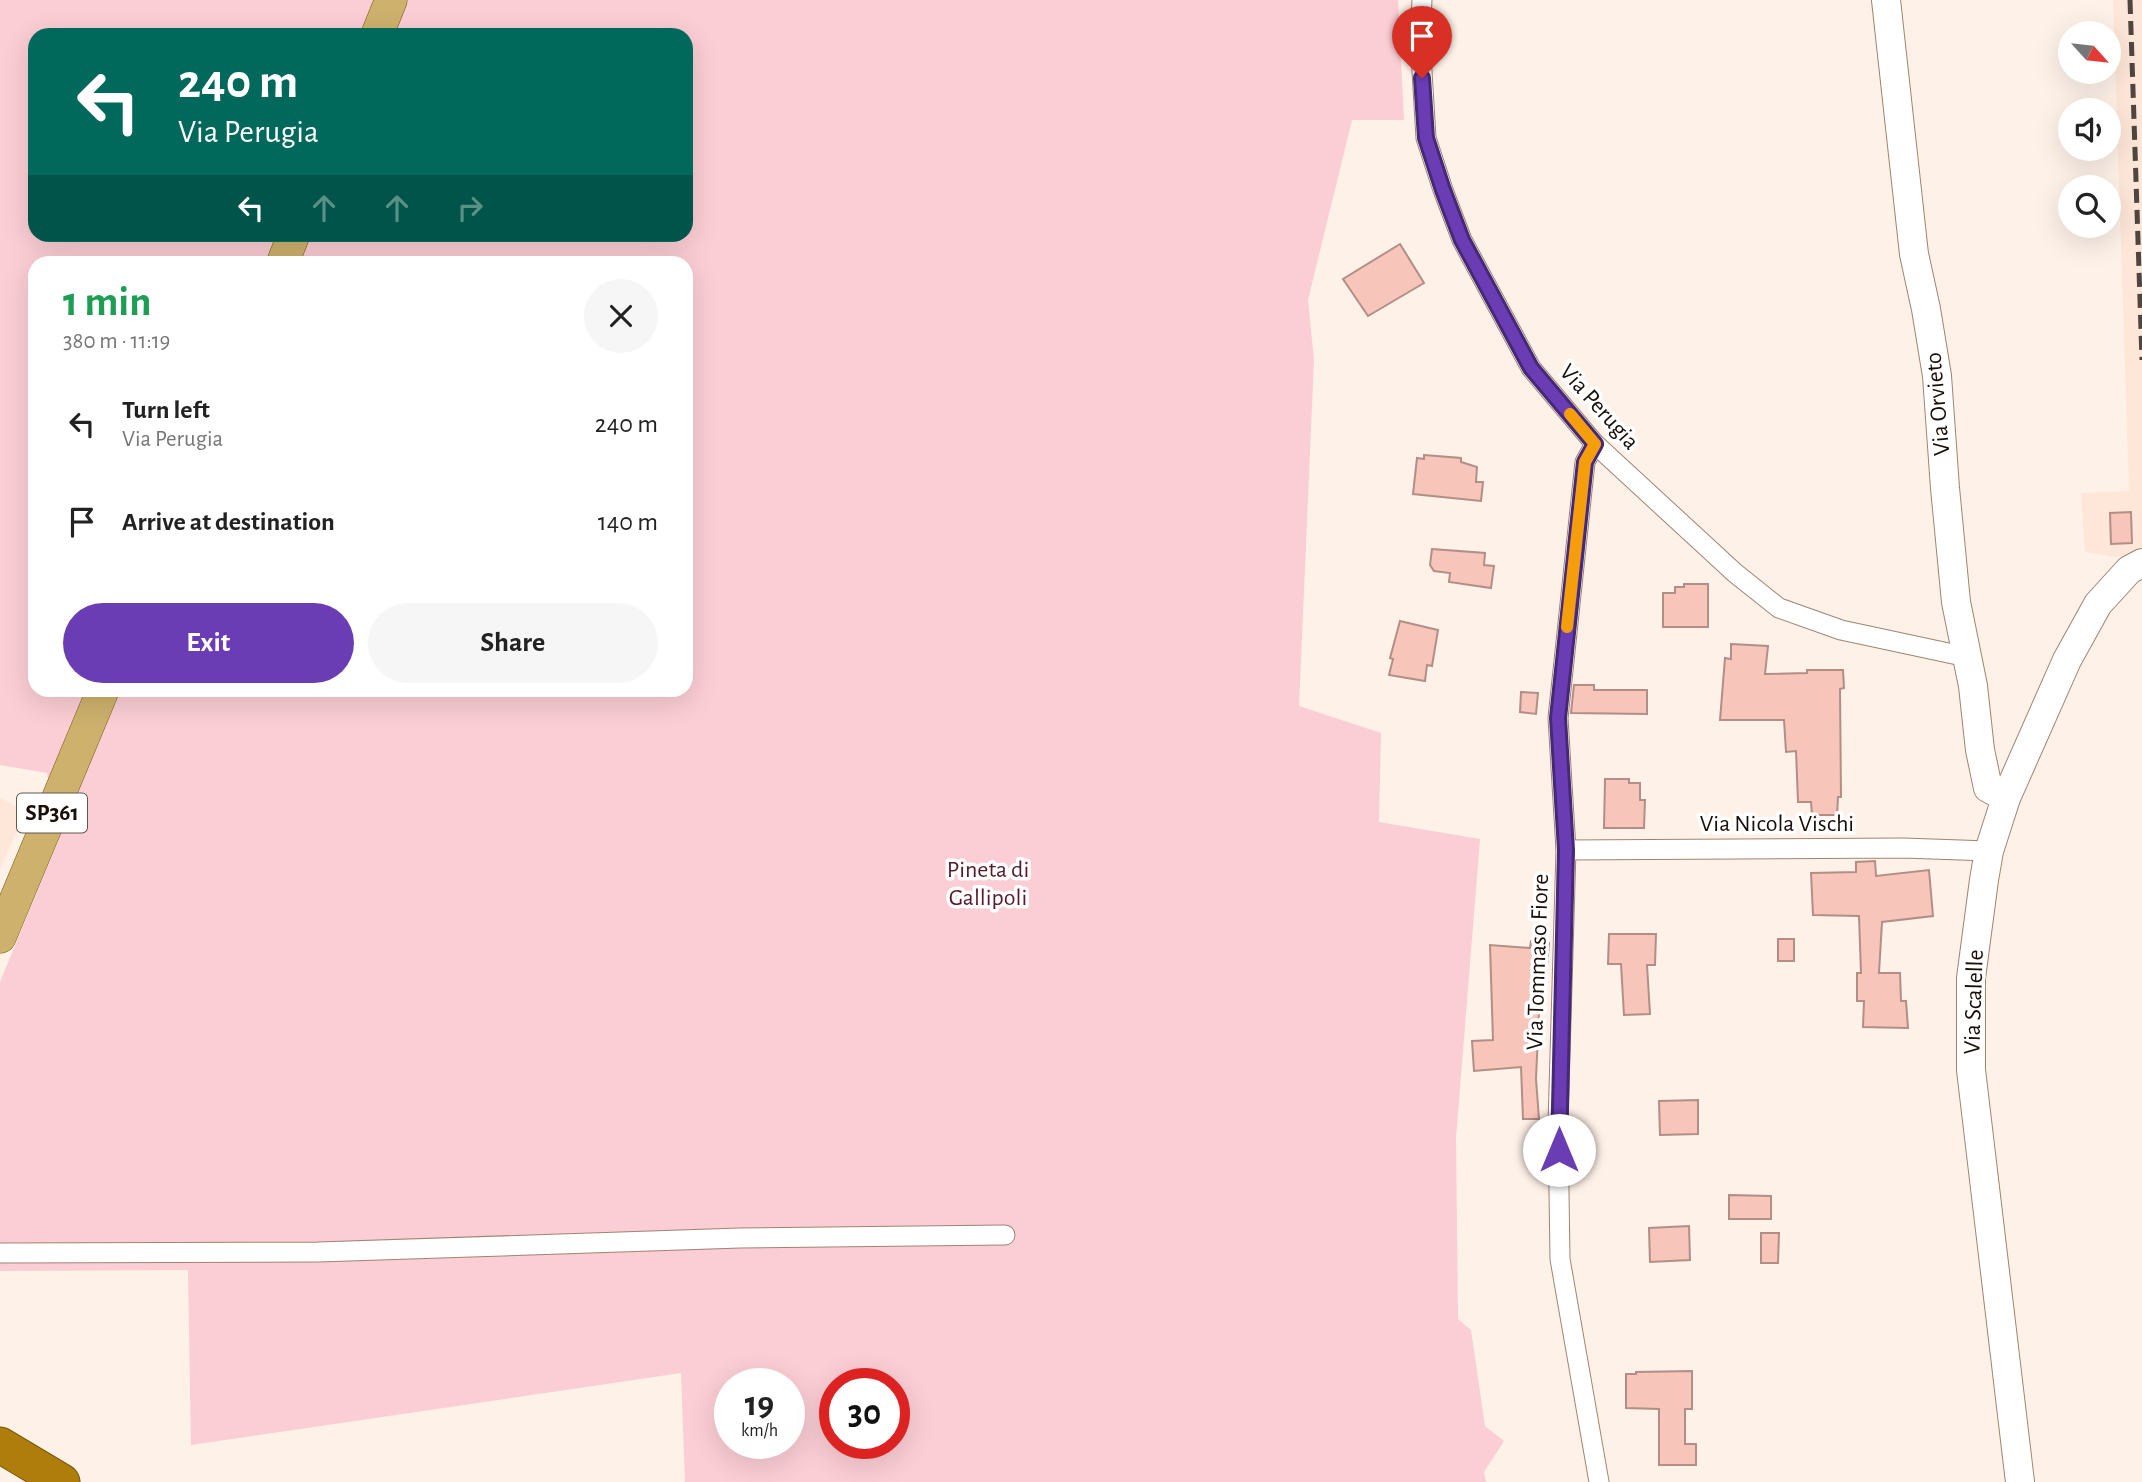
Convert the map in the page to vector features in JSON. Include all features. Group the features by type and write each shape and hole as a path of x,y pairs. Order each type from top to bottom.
{"highway":[{"path":"0,1444 61,1482"},
{"path":"0,1466 61,1482"}],"main road":[{"path":"380,28 391,0"},
{"name":"Via Orvieto","path":"1886,0 1914,254 1937,376 1956,602 1973,686 1980,750 1989,788 2006,798"},
{"name":"Via Scalelle","path":"2020,1482 1971,1070 1971,978 1989,850 2006,798 2067,660 2098,604 2129,570 2142,563"},
{"name":"SP361","path":"0,937 100,697"}],"street":[{"name":"Via Perugia","path":"1422,0 1420,38 1426,138 1462,240 1531,368 1595,444 1735,573 1779,608 1841,630 1967,657"},
{"name":"Via Tommaso Fiore","path":"1595,444 1585,462 1558,718 1566,850 1558,1123 1560,1259 1599,1482"},
{"name":"Via Nicola Vischi","path":"1566,850 1989,850"},
{"path":"0,1253 318,1252 740,1238 1005,1235"}],"shaded area":[{"path":"2113,0 2142,0 2142,552 2115,557 2085,552 2081,493 2129,491 2121,175 2119,175 2118,161 2121,161 2121,98 2116,98 2116,84 2121,84 2121,21 2114,21"},
{"path":"0,798 26,810 0,869"}],"green space":[{"name":"Pineta di Gallipoli","path":"0,0 1398,0 1404,120 1352,120 1308,300 1314,360 1299,706 1381,733 1379,822 1480,839 1456,1138 1458,1319 1471,1330 1485,1426 1504,1441 1484,1472 1486,1482 685,1482 681,1373 191,1445 188,1270 0,1271 0,982 59,839 47,773 0,765"}],"building":[{"path":"1400,244 1424,283 1368,316 1343,279"},
{"path":"1424,455 1461,458 1461,462 1477,467 1476,482 1483,482 1481,501 1413,494 1417,458 1424,459"},
{"path":"2131,512 2132,543 2111,544 2110,513"},
{"path":"1432,549 1485,553 1484,565 1494,566 1491,588 1449,582 1450,573 1434,571 1430,565"},
{"path":"1684,584 1708,584 1708,627 1663,627 1663,593 1675,593 1675,587 1684,587"},
{"path":"1400,621 1438,630 1432,666 1427,665 1425,681 1389,675 1393,659 1390,658"},
{"path":"1731,644 1768,646 1765,674 1843,670 1844,688 1840,689 1841,797 1838,797 1837,815 1812,815 1811,802 1798,802 1796,751 1786,752 1784,720 1720,720 1725,658 1731,659"},
{"path":"1574,685 1594,685 1594,690 1647,690 1647,714 1571,713"},
{"path":"1521,692 1538,693 1536,714 1520,712"},
{"path":"1605,779 1629,779 1629,783 1640,783 1640,800 1645,800 1644,828 1604,828"},
{"path":"1875,861 1876,876 1929,870 1933,916 1882,922 1879,973 1900,973 1901,1001 1906,1001 1908,1028 1863,1027 1864,1001 1857,1001 1857,973 1861,973 1859,916 1813,915 1811,873 1856,872 1856,862"},
{"path":"1609,934 1656,934 1655,965 1647,965 1650,1014 1624,1015 1621,964 1608,964"},
{"path":"1778,939 1794,939 1794,961 1778,961"},
{"path":"1531,941 1549,943 1545,989 1540,989 1536,1079 1539,1119 1523,1119 1521,1067 1474,1071 1472,1041 1493,1040 1490,945 1530,948"},
{"path":"1698,1100 1698,1134 1660,1135 1659,1101"},
{"path":"1729,1195 1771,1196 1771,1219 1729,1219"},
{"path":"1689,1226 1690,1260 1650,1262 1649,1228"},
{"path":"1761,1233 1779,1233 1778,1263 1761,1263"},
{"path":"1692,1371 1692,1409 1685,1409 1685,1444 1696,1444 1696,1465 1659,1465 1659,1409 1626,1408 1626,1374"}],"railway":[{"path":"2130,0 2142,360"}],"slow traffic":[{"path":"1567,627 1585,462 1595,444 1570,414"}],"route":[{"path":"1422,78 1426,138 1462,240 1531,368 1595,444 1585,462 1558,718 1566,850 1559,1150"}]}
